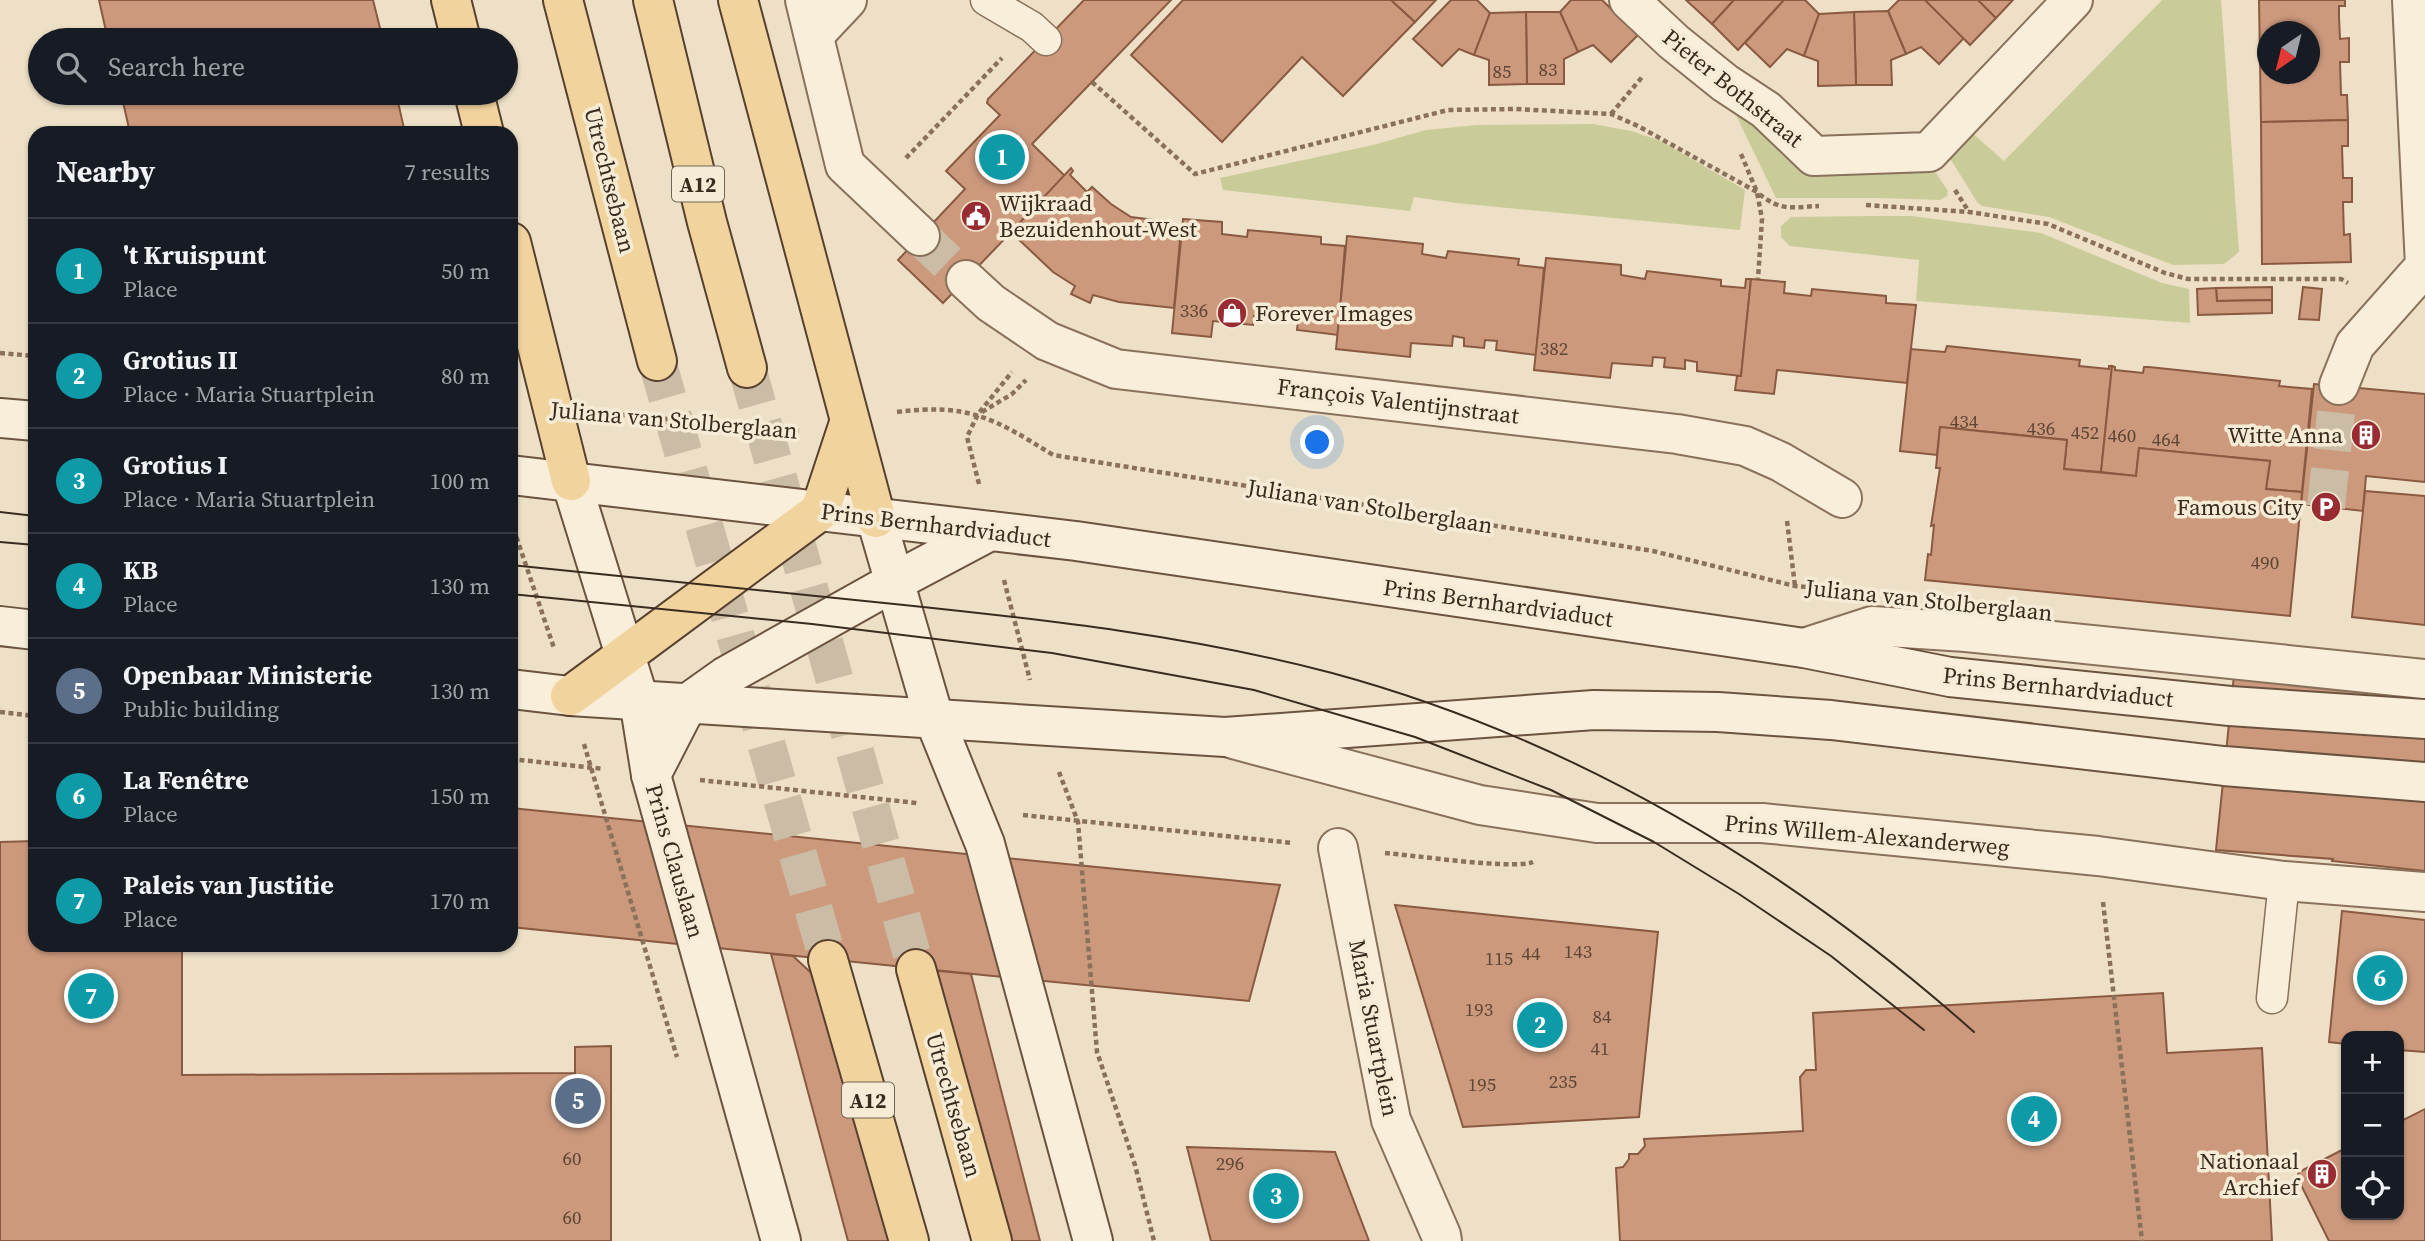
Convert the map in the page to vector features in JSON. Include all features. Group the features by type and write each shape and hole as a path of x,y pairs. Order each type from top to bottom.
{"main road":[{"path":"451,0 458,28"},
{"name":"Utrechtsebaan","path":"563,0 657,360"},
{"name":"A12","path":"653,0 747,368"},
{"path":"738,0 876,518"},
{"path":"477,105 482,126"},
{"path":"518,280 571,481"},
{"path":"570,696 820,511 849,423"},
{"name":"A12","path":"828,960 909,1241"},
{"name":"Utrechtsebaan","path":"916,969 992,1241"}],"street":[{"path":"847,0 810,17 845,165 920,236"},
{"name":"Pieter Bothstraat","path":"1629,0 1674,42 1725,83 1766,110 1814,156 1929,152 2073,0"},
{"path":"2339,385 2355,345 2425,267 2412,0"},
{"name":"François Valentijnstraat","path":"966,280 991,303 1047,341 1116,369 1677,434 1745,446 1782,462 1842,498"},
{"path":"0,418 28,420"},
{"path":"518,476 571,481"},
{"name":"Prins Bernhardviaduct","path":"571,481 1090,543 1804,648 1950,677 2230,706 2425,719"},
{"name":"Prins Clauslaan","path":"571,481 639,701 651,775 781,1241"},
{"path":"876,518 934,718 985,844 1093,1241"},
{"path":"651,775 688,703 726,676 990,531"},
{"path":"0,626 28,629"},
{"path":"1804,648 1872,626 1966,632 2425,679"},
{"path":"518,689 639,701 1225,737 1594,710 1718,712 1831,720 2224,765 2425,782"},
{"name":"Prins Willem-Alexanderweg","path":"1225,737 1480,804 1597,823 1762,822 2098,856 2284,880 2425,892"},
{"name":"Maria Stuartplein","path":"1338,848 1391,1121 1442,1241"}],"lane":[{"path":"986,0 1039,33"},
{"path":"2272,998 2284,880"}],"path":[{"path":"874,191 1039,33"},
{"path":"1092,82 1195,173 1448,110 1517,109 1611,114 1638,125 1779,207 1828,206"},
{"path":"1725,83 1723,109 1757,192 1762,219 1758,279"},
{"path":"1865,205 1969,212 2048,225 2165,274 2188,278 2341,279 2388,308"},
{"path":"1047,341 1036,370 1012,394 978,414 967,437 1043,725 1078,822 1097,1052 1135,1165 1154,1241"},
{"path":"0,353 28,355"},
{"path":"895,399 900,412"},
{"name":"Juliana van Stolberglaan","path":"552,408 813,432 900,412 940,409 978,414 1014,430 1053,455 1653,551 1795,586 1836,590"},
{"path":"518,541 570,696 678,1060"},
{"path":"0,712 28,715"},
{"path":"2098,856 2142,1241"}],"green space":[{"path":"2162,0 2221,0 2239,252 2224,264 2173,265 2049,217 1982,206 1977,202 1948,155 1971,132 2004,161"},
{"path":"1733,109 1754,122 1806,172 1934,170 1948,191 1947,196 1940,200 1776,198"},
{"path":"1593,124 1631,131 1661,141 1745,190 1740,230 1414,197 1410,211 1223,190 1220,178 1373,145 1426,130 1476,125"},
{"path":"1911,216 2041,233 2162,283 2189,289 2190,323 1916,301 1919,260 1790,246 1781,237 1781,226 1791,217"}],"building":[{"path":"99,0 373,0 380,28 105,28"},
{"path":"1084,0 1171,0 1032,144 1065,176 943,303 898,260 965,189 946,171 1000,115 987,103 988,99"},
{"path":"1183,0 1391,0 1415,22 1343,96 1302,57 1222,142 1131,55"},
{"path":"1391,0 1436,0 1415,22"},
{"path":"1451,0 1477,0 1490,13 1474,55 1459,49 1442,66 1413,39"},
{"path":"1571,0 1602,0 1638,35 1611,62 1593,45 1578,52 1560,12"},
{"path":"1686,0 1734,0 1712,24"},
{"path":"1734,0 1784,0 1738,50 1712,24"},
{"path":"1784,0 1805,0 1819,14 1804,56 1787,49 1770,67 1745,43"},
{"path":"1899,0 1925,0 1964,38 1939,64 1921,47 1906,54 1888,11"},
{"path":"1925,0 1978,0 1996,18 1970,45"},
{"path":"1978,0 2013,0 1996,18"},
{"path":"2259,0 2345,0 2345,6 2339,6 2340,39 2349,38 2349,62 2340,62 2341,95 2347,95 2348,120 2261,122 2260,84 2320,84 2320,21 2259,21"},
{"path":"1888,11 1906,54 1891,60 1892,85 1856,85 1854,12"},
{"path":"1526,12 1560,12 1578,52 1564,59 1564,84 1527,84"},
{"path":"1526,12 1527,84 1489,85 1489,60 1474,55 1490,13"},
{"path":"1854,12 1856,85 1818,86 1818,61 1804,56 1819,14"},
{"path":"124,105 399,105 403,126 128,126"},
{"path":"2348,120 2348,146 2342,146 2343,178 2352,178 2352,202 2343,202 2344,235 2350,234 2351,262 2262,264 2261,122"},
{"path":"1071,168 1073,171 1070,175 1087,192 1092,187 1131,217 1154,220 1154,226 1181,229 1174,308 1119,302 1093,295 1090,303 1071,294 1075,286 1053,272 1011,232"},
{"path":"1183,219 1222,222 1222,234 1247,237 1248,230 1321,237 1321,244 1345,246 1338,335 1297,330 1298,321 1254,316 1253,325 1213,321 1211,337 1172,333"},
{"path":"1347,236 1423,244 1422,254 1446,258 1448,251 1519,259 1518,265 1544,268 1536,355 1496,350 1497,341 1485,340 1484,348 1464,346 1464,338 1453,336 1452,346 1411,343 1410,357 1336,349"},
{"path":"1546,258 1621,265 1621,275 1645,279 1647,271 1721,280 1721,286 1745,288 1746,279 1751,279 1741,376 1697,371 1697,362 1685,360 1685,369 1664,367 1665,358 1653,357 1652,366 1612,363 1610,378 1534,370"},
{"path":"1751,279 1785,282 1784,293 1811,296 1812,289 1886,296 1886,303 1916,305 1907,383 1777,370 1774,394 1735,390 1737,376 1741,376"},
{"path":"2272,287 2272,300 2217,301 2216,288"},
{"path":"2303,287 2322,289 2319,320 2299,319"},
{"path":"2216,288 2217,301 2272,300 2272,313 2198,315 2197,289"},
{"path":"1947,346 2080,360 2079,366 2109,369 2109,366 2112,366 2101,472 2064,469 2067,440 1940,427 1937,455 1900,451 1911,349 1945,352"},
{"path":"2112,366 2115,370 2143,373 2144,367 2149,367 2280,381 2279,386 2312,389 2302,492 2266,489 2270,461 2139,448 2136,476 2101,472"},
{"name":"Witte Anna","path":"2314,384 2425,394 2425,482 2366,476 2363,511 2301,504"},
{"path":"1940,427 2067,440 2064,469 2136,476 2139,448 2270,461 2266,489 2302,492 2290,616 1925,580 1928,554 1931,555 1934,525 1931,526 1940,468 1936,468"},
{"path":"2365,491 2425,496 2425,625 2352,617"},
{"path":"2234,675 2425,695 2425,871 2332,861 2333,859 2216,850"},
{"path":"518,809 1280,885 1249,1001 518,928"},
{"path":"28,841 28,952 182,952 182,1075 575,1073 575,1047 611,1046 611,1241 0,1241 0,842"},
{"path":"1395,905 1658,932 1639,1117 1463,1127"},
{"path":"2342,911 2425,920 2425,1052 2404,1050 2404,1031 2341,1031 2341,1043 2329,1042"},
{"path":"771,954 793,956 850,1009 914,1241 848,1241"},
{"path":"907,968 971,974 1040,1241 981,1241"},
{"path":"2163,993 2167,1053 2262,1048 2272,1241 1620,1241 1616,1168 1623,1167 1629,1154 1638,1154 1645,1146 1644,1139 1803,1131 1800,1077 1806,1070 1816,1070 1813,1013"},
{"name":"Nationaal Archief","path":"2425,1109 2425,1241 2329,1241 2297,1177 2299,1172 2341,1151 2341,1220 2404,1220 2404,1120"},
{"path":"1187,1147 1335,1152 1369,1241 1211,1241"}],"tunnel":[{"path":"920,236 966,280"},
{"path":"657,361 828,960"},
{"path":"747,368 916,969"},
{"path":"2326,507 2339,385"}],"tram line":[{"path":"0,512 28,515"},
{"path":"0,542 28,544"},
{"path":"518,566 958,611 1120,631 1279,660 1421,700 1508,733 1592,772 1674,815 1753,863 1830,916 1903,972 1974,1032"},
{"path":"518,595 812,624 1052,653 1254,690 1415,737 1551,790 1654,842 1739,894 1831,956 1924,1030"}],"place":[{"name":"'t Kruispunt","path":"1002,157"},
{"name":"Wijkraad Bezuidenhout-West","path":"976,216"},
{"name":"Forever Images","path":"1232,313"},
{"name":"Witte Anna","path":"2366,435"},
{"name":"Famous City","path":"2326,507"},
{"name":"La Fenêtre","path":"2380,978"},
{"name":"Paleis van Justitie","path":"91,996"},
{"name":"Grotius II","path":"1540,1025"},
{"name":"Openbaar Ministerie","path":"578,1101"},
{"name":"KB","path":"2034,1119"},
{"name":"Nationaal Archief","path":"2322,1174"},
{"name":"Grotius I","path":"1276,1196"}]}
